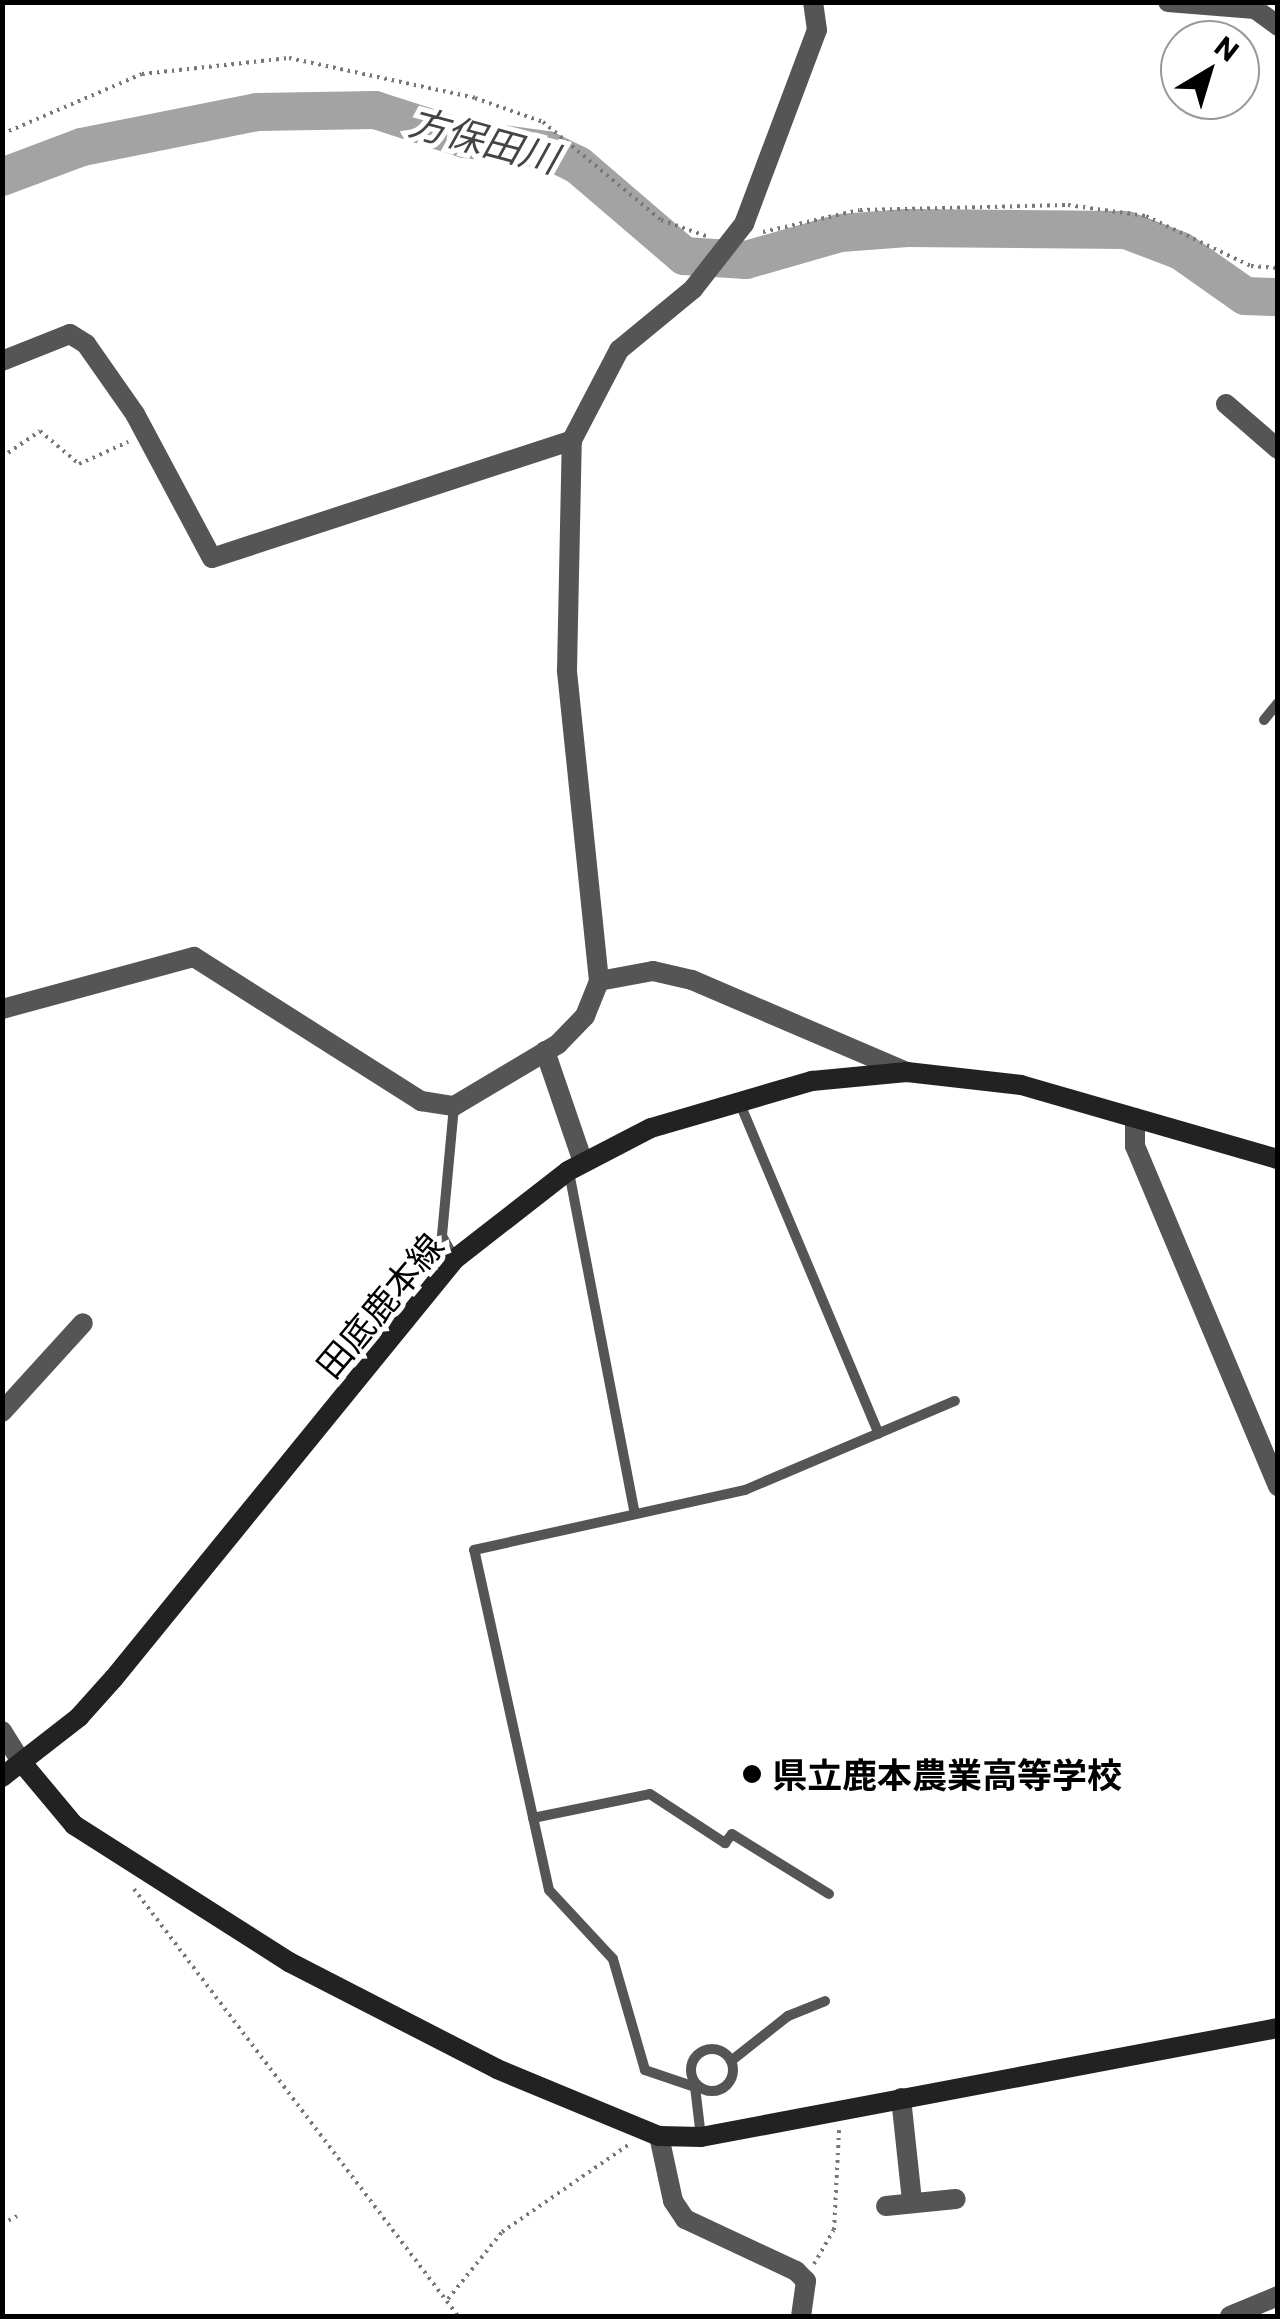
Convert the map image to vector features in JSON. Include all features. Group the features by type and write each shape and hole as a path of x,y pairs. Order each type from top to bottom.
{"main road":[{"name":"田底鹿本線","path":"2,1777 23,1764 114,1678 455,1259 576,1166 737,1098 907,1072 1020,1084 1278,1158"},
{"path":"23,1764 74,1825 289,1962 497,2069 654,2134 702,2137 1278,2028"}],"street":[{"path":"2,1009 194,957 421,1101 454,1106 545,1051 585,1016 599,981 567,670 572,440 619,350 693,289 733,239 784,134 817,30 813,2"},
{"path":"1168,2 1255,10 1278,26"},
{"path":"2,361 70,334 112,377 212,558 572,440"},
{"path":"1226,404 1278,448"},
{"path":"599,981 652,971 692,980 907,1072"},
{"path":"545,1051 576,1166"},
{"path":"1135,1118 1135,1146 1278,1486"},
{"path":"2,1412 82,1323"},
{"path":"2,1731 23,1764"},
{"path":"901,2098 912,2201"},
{"path":"654,2134 672,2201 685,2219 806,2280 800,2316"},
{"path":"886,2206 956,2199"},
{"path":"1230,2316 1278,2296"}],"lane":[{"path":"1264,720 1278,703"},
{"path":"737,1098 878,1434"},
{"path":"454,1106 442,1236 455,1259"},
{"path":"576,1166 635,1514"},
{"path":"825,2001 788,2016 731,2062 721,2091 695,2087 645,2070 613,1959 549,1890 474,1550 745,1490 955,1402"},
{"path":"533,1818 650,1794 725,1843 732,1834 829,1894"},
{"path":"702,2137 691,2073 703,2049 717,2048 731,2062"}],"path":[{"path":"2,134 142,74 289,58 475,98 543,122 661,220 694,236 733,239 860,210 1068,205 1146,216 1251,266 1278,268"},
{"path":"2,457 40,431 79,464 146,434"},
{"path":"126,1878 458,2316"},
{"path":"806,2280 834,2230 838,2110"},
{"path":"448,2299 502,2232 654,2134"},
{"path":"2,2224 17,2216"}],"waterway":[{"name":"方保田川","path":"2,177 82,147 257,112 375,110 465,139 547,150 578,165 684,256 746,260 840,233 907,228 1126,230 1181,251 1245,296 1278,297"}],"place":[{"name":"県立鹿本農業高等学校","path":"752,1774"}]}
